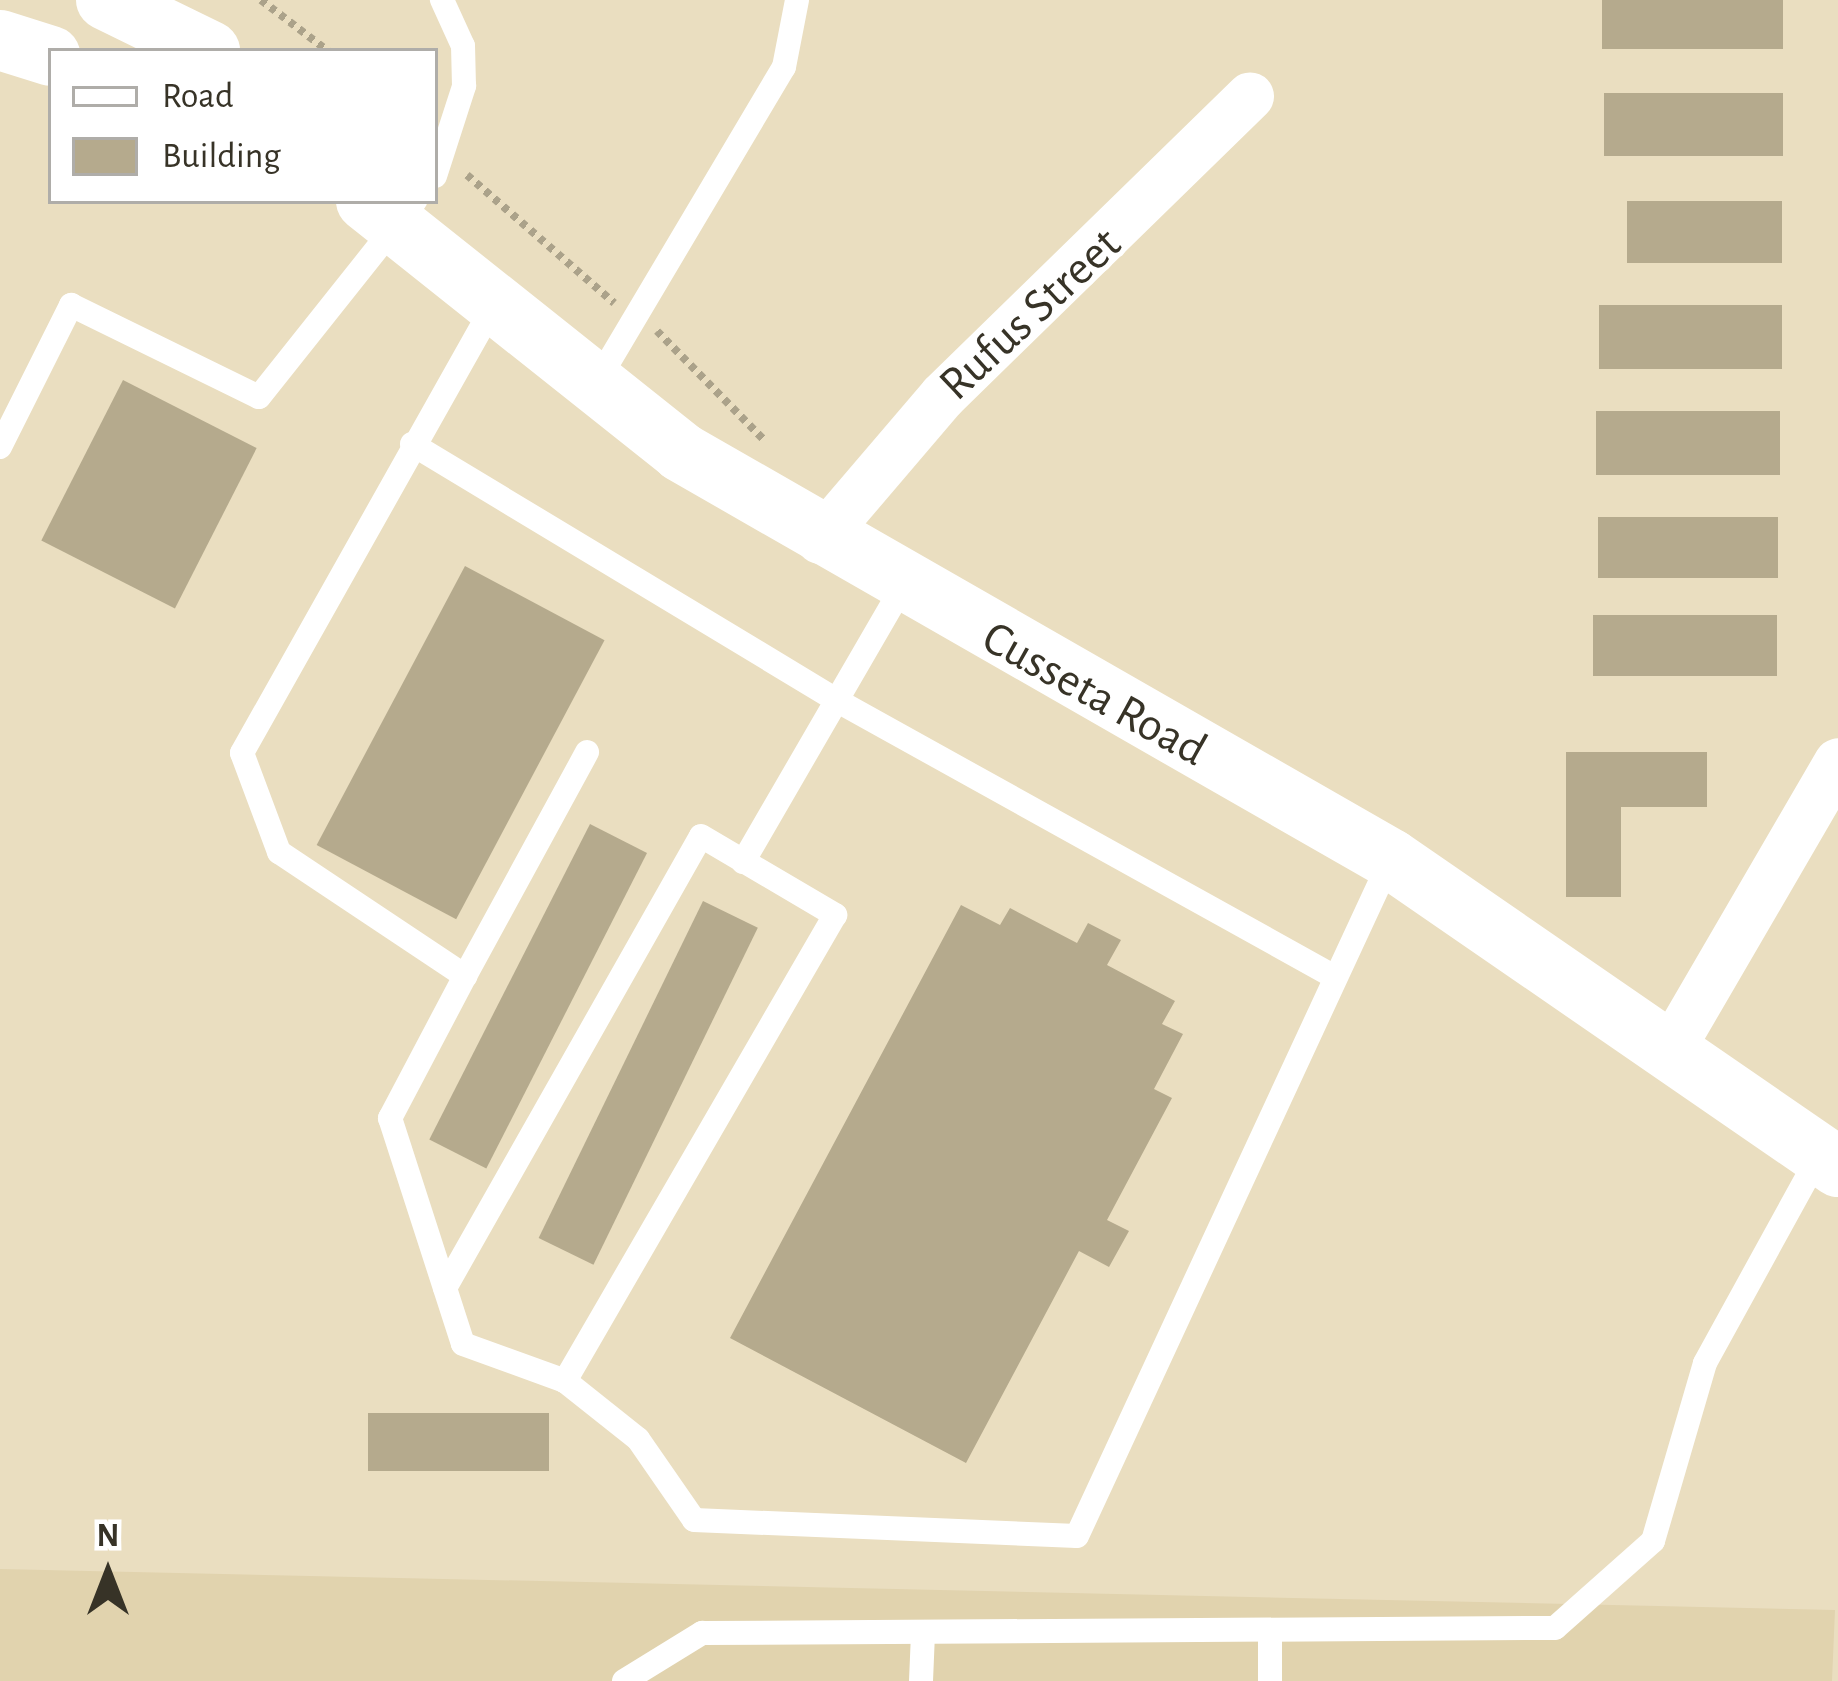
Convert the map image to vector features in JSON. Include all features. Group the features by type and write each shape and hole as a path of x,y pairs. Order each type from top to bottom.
{"street":[{"path":"106,0 204,48"},
{"name":"Rufus Street","path":"820,540 943,396 1250,96"},
{"name":"Cusseta Road","path":"392,209 495,303 598,380 681,452 902,588 1391,860 1829,1161"},
{"path":"1670,1051 1838,762"}],"lane":[{"path":"438,167 464,86 463,46 442,0"},
{"path":"598,380 784,67 797,0"},
{"path":"0,447 70,305 259,397 392,209"},
{"path":"465,976 291,865 242,753 495,303"},
{"path":"412,444 836,700 1335,977"},
{"path":"743,862 902,588"},
{"path":"587,752 390,1118 463,1344 566,1381 638,1439 694,1520 1077,1536 1391,860"},
{"path":"445,1288 701,836 835,915 566,1381"},
{"path":"624,1681 702,1633 1270,1634 1555,1628 1606,1593 1653,1540 1705,1363 1829,1161"},
{"path":"921,1681 922,1634"},
{"path":"1270,1634 1270,1681"}],"path":[{"path":"261,0 324,48"}],"shaded area":[{"path":"0,1569 1835,1610 1832,1681 0,1681"}],"building":[{"path":"1602,0 1783,0 1783,49 1602,49"},
{"path":"1604,93 1783,93 1783,156 1604,156"},
{"path":"1627,201 1782,201 1782,263 1627,263"},
{"path":"1599,305 1782,305 1782,369 1599,369"},
{"path":"123,380 257,448 175,608 41,540"},
{"path":"1596,411 1780,411 1780,475 1596,475"},
{"path":"1598,517 1778,517 1778,578 1598,578"},
{"path":"465,566 605,640 456,919 317,845"},
{"path":"1593,615 1777,615 1777,676 1593,676"},
{"path":"1566,752 1707,752 1707,807 1621,807 1621,897 1566,897"},
{"path":"590,824 647,853 486,1168 429,1139"},
{"path":"703,901 758,928 593,1265 539,1238"},
{"path":"961,905 1000,925 1010,908 1077,943 1088,923 1121,940 1107,965 1175,1001 1162,1024 1183,1034 1154,1089 1172,1098 1107,1220 1129,1231 1109,1267 1079,1251 966,1463 730,1338"},
{"path":"368,1413 549,1413 549,1471 368,1471"}]}
